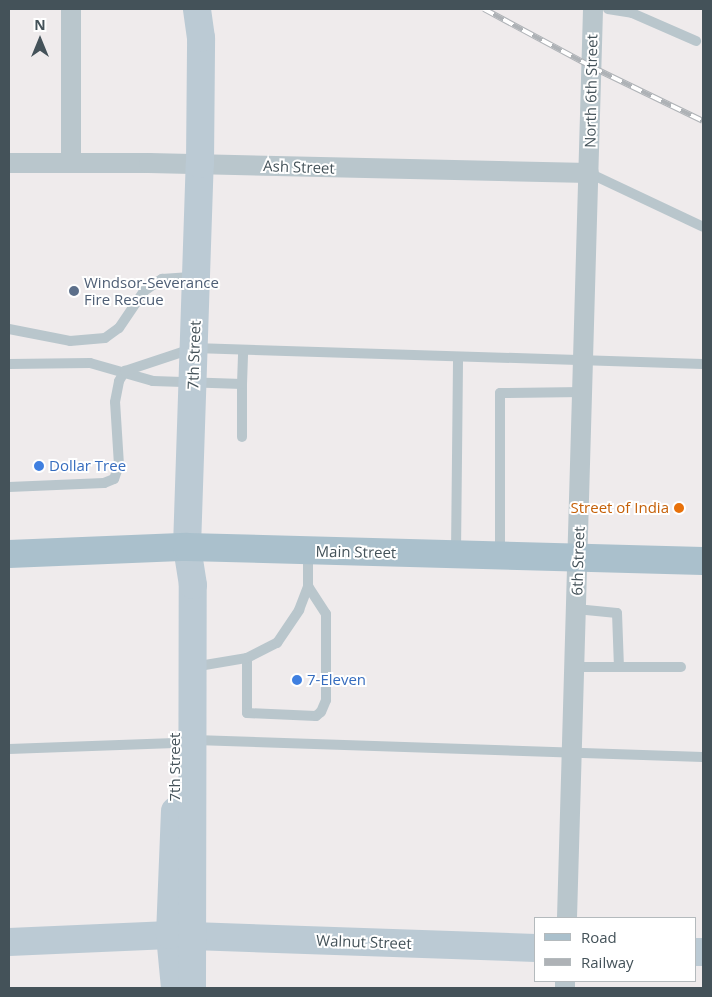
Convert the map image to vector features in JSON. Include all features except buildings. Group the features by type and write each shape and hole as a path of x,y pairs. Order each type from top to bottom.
{"main road":[{"name":"Main Street","path":"9,554 187,547 703,561"}],"street":[{"path":"71,9 71,163"},
{"path":"197,9 201,38"},
{"path":"201,38 206,9"},
{"name":"North 6th Street","path":"590,173 593,9"},
{"name":"7th Street","path":"181,936 186,933 180,916 175,833 192,667 193,585 187,547 200,164 201,38"},
{"name":"Ash Street","path":"9,163 200,164 590,173"},
{"name":"6th Street","path":"567,917 590,173"},
{"name":"7th Street","path":"175,988 181,936 184,741 175,584 187,547"},
{"path":"181,936 178,951 181,988"},
{"name":"7th Street","path":"181,936 192,988"},
{"name":"Walnut Street","path":"9,942 181,936 534,948"}],"lane":[{"path":"608,9 632,13 696,41"},
{"path":"590,173 703,227"},
{"path":"9,329 70,341 105,338 119,328 144,291 162,278 196,277"},
{"path":"9,487 104,483 114,479 119,465 115,390 125,371 194,348 703,364"},
{"path":"242,437 243,350"},
{"path":"456,554 458,357"},
{"path":"9,364 90,363 125,371 153,381 193,384 242,384"},
{"path":"500,555 500,393 583,392"},
{"path":"192,667 247,658 277,643 299,610 308,586 308,550"},
{"path":"247,658 247,713 316,716 321,712 326,700 326,614 308,586"},
{"path":"576,609 617,613 619,667"},
{"path":"575,666 681,667"},
{"path":"9,749 184,741 703,757"}],"railway":[{"path":"484,9 592,67 703,121"}],"place":[{"name":"Windsor-Severance Fire Rescue","path":"74,291"},
{"name":"Dollar Tree","path":"39,466"},
{"name":"Street of India","path":"679,508"},
{"name":"7-Eleven","path":"297,680"}]}
